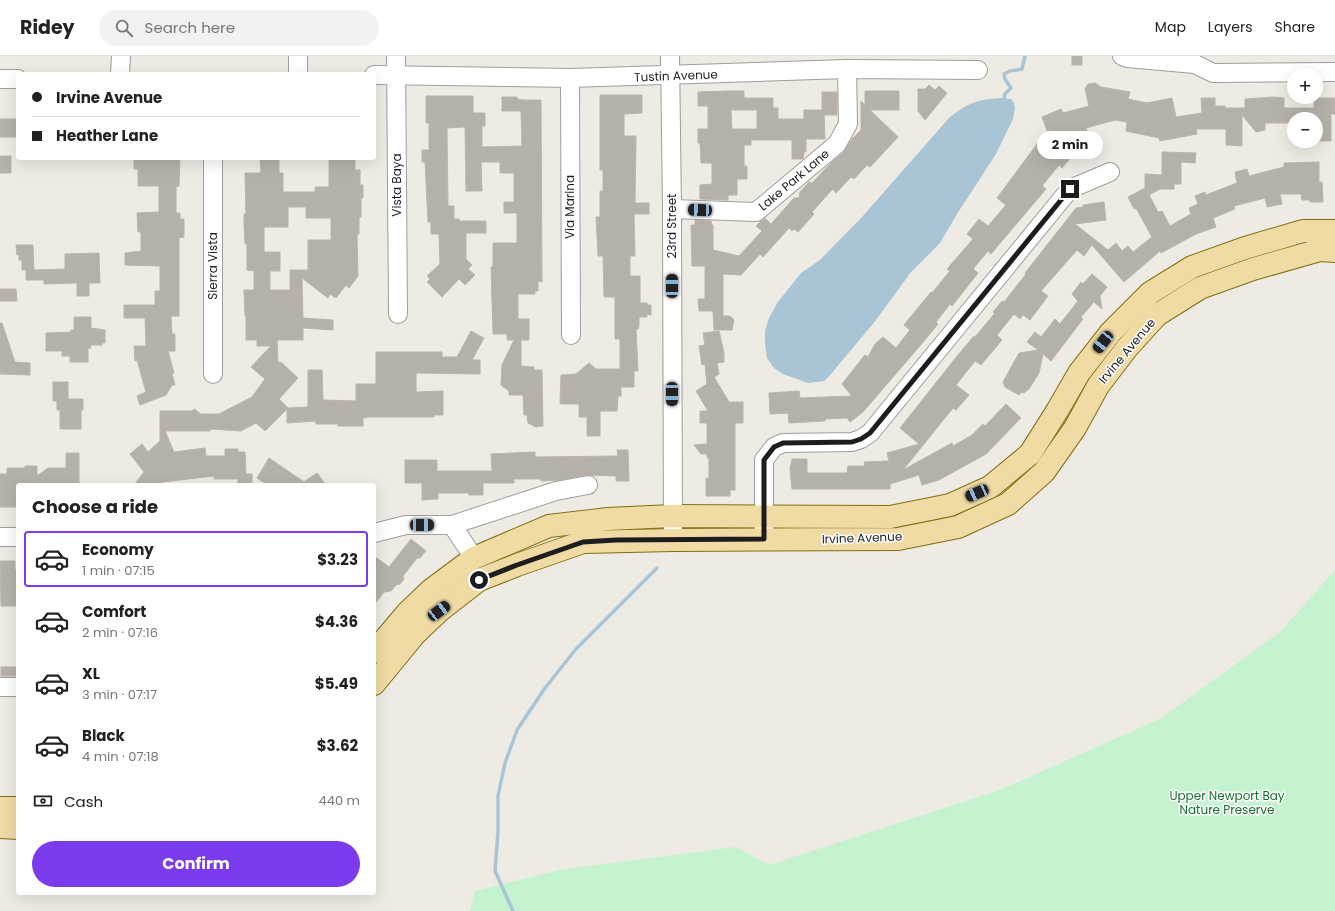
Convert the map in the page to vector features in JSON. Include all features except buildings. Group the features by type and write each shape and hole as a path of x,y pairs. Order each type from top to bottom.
{"main road":[{"name":"Irvine Avenue","path":"376,650 407,613 431,590 474,558 549,526 608,519 672,516 764,518 890,517 950,505 990,487 1030,454 1057,411 1078,373 1111,332 1150,293 1192,267 1245,248 1304,231 1335,231"},
{"name":"Irvine Avenue","path":"376,682 415,634 439,611 479,580 583,542 898,538 958,526 1008,504 1044,472 1074,428 1098,386 1127,348 1158,314 1200,288 1253,269 1320,250 1335,251"},
{"path":"0,808 16,808"},
{"path":"0,827 16,828"}],"street":[{"path":"120,72 121,56"},
{"path":"298,56 298,72"},
{"name":"Vista Baya","path":"396,56 398,314"},
{"name":"23rd Street","path":"670,56 673,540"},
{"path":"1122,56 1127,58 1195,64 1213,73 1335,72"},
{"name":"Tustin Avenue","path":"376,76 570,78 670,76 847,69 978,70"},
{"name":"Lake Park Lane","path":"672,209 756,212 837,144 848,124 847,69"},
{"name":"Via Marina","path":"570,78 571,336"},
{"path":"0,79 16,79"},
{"name":"Sierra Vista","path":"213,160 213,374"},
{"path":"764,539 764,460 769,452 783,443 852,442 861,439 870,433 1070,189 1110,172"},
{"path":"376,532 406,525 452,525 556,491 588,485"},
{"path":"452,525 474,558"},
{"path":"0,537 16,537"},
{"path":"0,687 16,687"}],"green space":[{"name":"Upper Newport Bay Nature Preserve","path":"1335,570 1335,911 470,911 475,891 564,869 736,847 769,865 1000,790 1160,719 1280,632"}],"water":[{"path":"987,99 1011,99 1014,103 1015,109 1013,119 996,154 940,243 911,272 876,320 831,374 824,381 808,383 783,374 774,368 767,358 765,331 769,318 778,302 801,273 820,260 862,217 949,118 968,105"}],"waterway":[{"path":"1004,98 1005,94 1011,88 1005,79 1004,74 1010,71 1022,69 1025,56"},
{"path":"513,911 495,871 498,832 498,796 505,763 517,730 545,688 576,649 657,568"}],"route":[{"path":"479,580 583,542 616,540 764,539 764,460 769,452 774,447 783,443 852,442 861,439 870,433 1070,189"}]}
